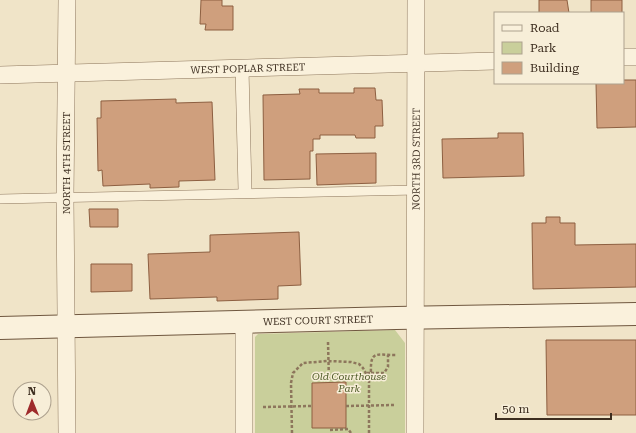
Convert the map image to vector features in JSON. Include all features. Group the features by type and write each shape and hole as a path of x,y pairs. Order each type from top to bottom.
{"main road":[{"name":"WEST COURT STREET","path":"0,328 244,321 636,314"}],"street":[{"name":"NORTH 4TH STREET","path":"67,0 67,433"},
{"name":"NORTH 3RD STREET","path":"415,433 417,190 415,64 416,0"},
{"path":"624,57 636,57"},
{"name":"WEST POPLAR STREET","path":"0,75 494,61"},
{"path":"242,69 245,190"},
{"path":"244,321 244,433"}],"lane":[{"path":"0,199 417,190"}],"path":[{"path":"328,342 329,382"},
{"path":"369,433 370,363 372,358 377,355 396,355"},
{"path":"292,433 291,383 293,373 303,363 341,360 359,364 369,373 384,373 387,370 388,355"},
{"path":"346,406 395,405"},
{"path":"263,407 312,406"},
{"path":"330,430 348,429 351,433"}],"green space":[{"name":"Old Courthouse Park","path":"395,330 405,343 405,433 255,433 255,337 258,334"}],"building":[{"path":"201,0 222,0 222,6 233,6 233,30 205,30 206,24 200,24"},
{"path":"539,0 567,0 569,12 539,12"},
{"path":"591,0 622,0 622,12 591,12"},
{"path":"624,80 636,80 636,127 597,128 596,84 624,84"},
{"path":"354,88 375,88 376,100 382,100 383,126 375,126 375,138 356,138 355,135 320,135 320,139 313,139 313,151 310,151 310,179 264,180 263,95 300,94 299,89 319,89 319,93 354,93"},
{"path":"176,99 176,103 212,102 215,180 179,181 179,187 150,188 150,184 103,186 102,170 98,171 97,118 101,118 101,101"},
{"path":"498,133 523,133 524,176 443,178 442,139 498,138"},
{"path":"376,153 376,183 317,185 316,154"},
{"path":"89,209 118,209 118,227 90,227"},
{"path":"546,217 560,217 560,223 575,223 575,245 636,244 636,287 533,289 532,223 546,223"},
{"path":"299,232 301,285 278,286 278,299 217,301 217,297 150,299 148,254 210,252 210,235"},
{"path":"91,264 132,264 132,291 91,292"},
{"path":"546,340 636,340 636,415 547,415"},
{"path":"346,382 346,428 312,428 312,383"}]}
